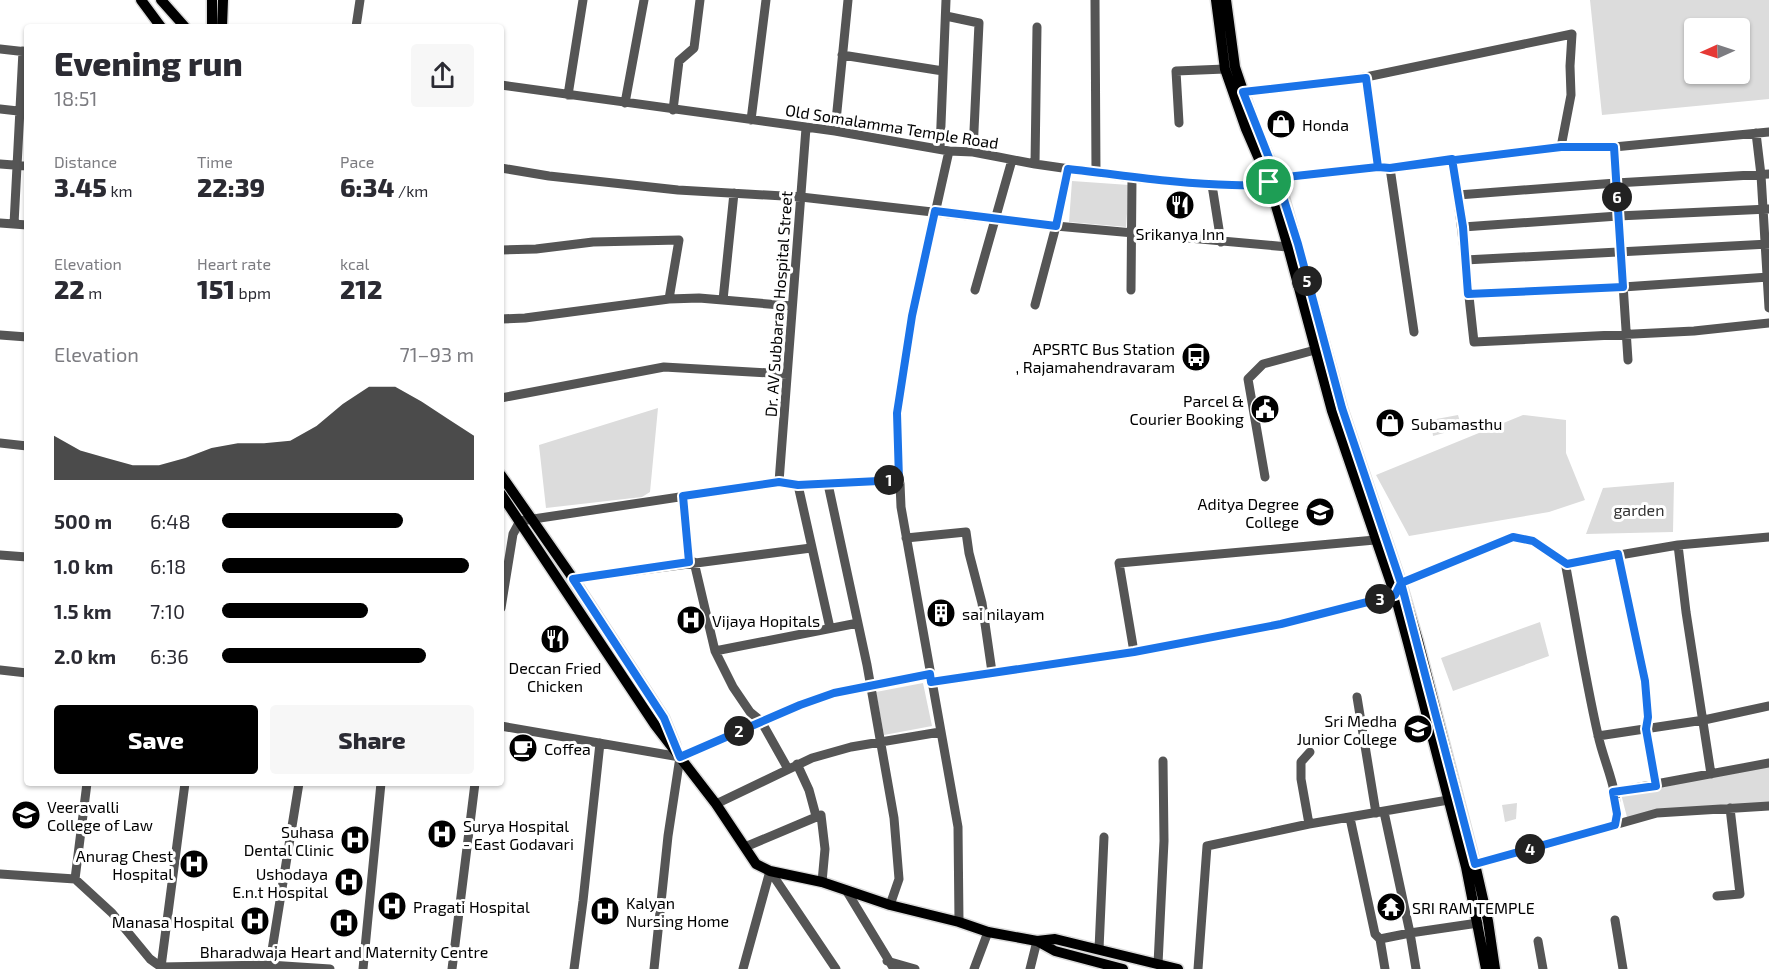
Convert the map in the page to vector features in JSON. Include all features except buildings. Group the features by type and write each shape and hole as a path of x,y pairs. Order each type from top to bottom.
{"main road":[{"path":"141,0 159,24"},
{"path":"161,0 182,24"},
{"path":"212,0 212,24"},
{"path":"222,0 222,24"},
{"path":"1216,0 1225,69 1246,129 1273,180 1315,350 1349,463 1395,595 1475,864 1488,921 1495,969"},
{"path":"1226,0 1235,67 1273,180 1298,244 1342,408 1401,583 1454,799 1486,969"},
{"path":"504,479 664,718 680,757"},
{"path":"504,498 655,725 716,804 756,864 770,871 822,882 890,905 959,922 988,933 1037,941 1055,939 1178,969"},
{"path":"1037,941 1055,951 1123,969"}],"street":[{"path":"356,24 360,0"},
{"path":"568,95 583,0"},
{"path":"626,103 644,0"},
{"path":"673,110 679,61 694,48 700,0"},
{"path":"752,120 766,0"},
{"path":"835,131 848,0"},
{"path":"946,0 943,71 945,150 935,211 912,316 897,413 899,480 906,538 958,827 959,922"},
{"path":"1095,0 1096,172"},
{"path":"946,16 979,23 973,152"},
{"path":"1035,164 1037,27"},
{"path":"1243,92 1366,78 1572,34 1571,95 1561,147"},
{"path":"0,49 24,51"},
{"path":"842,55 943,71"},
{"path":"1179,123 1176,71 1225,69"},
{"path":"1366,78 1378,167"},
{"name":"Old Somalamma Temple Road","path":"504,85 835,131 1132,178 1212,185 1261,185 1273,180 1561,147 1614,147 1769,132"},
{"path":"0,109 24,111 23,165 14,224"},
{"name":"Dr. AV Subbarao Hospital Street","path":"779,482 806,128"},
{"path":"1756,134 1765,175 1769,308"},
{"path":"1614,147 1628,360"},
{"path":"1452,159 1463,227 1474,342 1626,336 1769,323"},
{"path":"975,290 1012,160"},
{"path":"0,164 23,165"},
{"path":"504,168 655,188 801,197 1056,226 1288,247"},
{"path":"1390,168 1414,332"},
{"path":"1035,305 1068,169"},
{"path":"1458,195 1765,175"},
{"path":"1131,290 1132,178"},
{"path":"1212,185 1221,242"},
{"path":"723,300 734,194"},
{"path":"1463,227 1618,216 1766,210"},
{"path":"0,223 24,225"},
{"path":"504,250 593,243 680,240 669,299"},
{"path":"1465,260 1767,244"},
{"path":"1468,294 1768,277"},
{"path":"504,319 669,299 723,300 792,306"},
{"path":"0,335 24,337"},
{"path":"1266,477 1248,379 1263,364 1315,350"},
{"path":"504,397 664,367 788,374"},
{"path":"0,443 24,446"},
{"path":"504,590 513,534 520,521 779,482 798,485 899,480"},
{"path":"828,484 858,623 894,818 899,879 890,905"},
{"path":"798,485 830,628"},
{"path":"683,496 692,562 716,651 733,687 750,712 761,722 788,769"},
{"path":"906,538 966,532 982,603 992,672"},
{"path":"504,727 680,757 800,705 834,693 870,685 992,672 1134,652 1281,624 1395,595 1401,583 1513,537 1533,541 1567,564 1678,545 1769,537"},
{"path":"1134,652 1119,563 1375,540"},
{"path":"1678,545 1711,774"},
{"path":"573,579 811,548"},
{"path":"1618,554 1645,681 1648,717 1646,729 1656,786"},
{"path":"0,555 24,557"},
{"path":"1565,562 1598,736 1613,792 1617,814 1615,825"},
{"path":"716,651 858,623"},
{"path":"0,670 24,673"},
{"path":"1357,697 1380,812 1410,933 1416,969"},
{"path":"1598,736 1704,720 1769,706"},
{"path":"716,804 797,764 851,747 940,732"},
{"path":"574,969 600,743"},
{"path":"1309,824 1301,762 1310,752"},
{"path":"654,969 668,836 680,757"},
{"path":"1158,964 1164,841 1163,761"},
{"path":"1613,792 1656,786 1769,763"},
{"path":"797,764 809,790 816,816"},
{"path":"75,879 87,786"},
{"path":"161,966 186,786"},
{"path":"269,967 299,786"},
{"path":"363,969 381,786"},
{"path":"452,969 475,786"},
{"path":"1198,969 1207,846 1309,824 1454,799"},
{"path":"1475,864 1657,813 1769,806"},
{"path":"1717,896 1740,894 1730,808"},
{"path":"745,847 821,815 825,849 822,882"},
{"path":"1350,818 1375,934 1380,939 1385,969"},
{"path":"1099,949 1104,837"},
{"path":"743,969 770,871"},
{"path":"770,871 836,969"},
{"path":"0,874 75,879 112,913 150,959 161,966 330,969"},
{"path":"846,890 890,965 915,969"},
{"path":"1615,920 1623,969"},
{"path":"1380,939 1478,923"},
{"path":"974,969 988,933"},
{"path":"1030,969 1037,941"},
{"path":"1538,941 1543,969"}],"green space":[{"path":"1590,0 1769,0 1769,99 1602,115"},
{"path":"1072,181 1129,185 1126,227 1069,222"},
{"path":"658,408 650,492 642,497 546,508 539,445"},
{"path":"1458,415 1462,428 1433,436 1431,420"},
{"path":"1523,415 1566,420 1566,453 1585,500 1549,512 1409,536 1376,475"},
{"name":"garden","path":"1674,482 1673,532 1586,534 1603,488"},
{"path":"1540,622 1549,656 1453,691 1441,658"},
{"path":"923,683 932,726 884,735 876,692"},
{"path":"1769,764 1769,805 1704,810 1628,821 1621,794"},
{"path":"1517,803 1516,819 1505,822 1502,805"}],"place":[{"name":"Honda","path":"1281,124"},
{"name":"Srikanya Inn","path":"1180,205"},
{"name":"APSRTC Bus Station , Rajamahendravaram","path":"1196,357"},
{"name":"Parcel & Courier Booking","path":"1265,409"},
{"name":"Subamasthu","path":"1390,423"},
{"name":"Aditya Degree College","path":"1320,512"},
{"name":"sai nilayam","path":"941,613"},
{"name":"Vijaya Hopitals","path":"691,620"},
{"name":"Deccan Fried Chicken","path":"555,639"},
{"name":"Sri Medha Junior College","path":"1418,729"},
{"name":"Coffea","path":"523,748"},
{"name":"Veeravalli College of Law","path":"26,815"},
{"name":"Surya Hospital - East Godavari","path":"442,834"},
{"name":"Suhasa Dental Clinic","path":"355,840"},
{"name":"Anurag Chest Hospital","path":"194,864"},
{"name":"Ushodaya E.n.t Hospital","path":"349,882"},
{"name":"Pragati Hospital","path":"392,906"},
{"name":"SRI RAM TEMPLE","path":"1391,907"},
{"name":"Kalyan Nursing Home","path":"605,911"},
{"name":"Manasa Hospital","path":"255,921"},
{"name":"Bharadwaja Heart and Maternity Centre","path":"344,923"}],"route":[{"path":"1269,182 1261,185 1212,185 1132,178 1068,169 1056,226 935,211 912,316 897,413 899,480 798,485 779,482 683,496 689,562 573,579 664,718 680,757 800,705 834,693 930,674 931,682 1134,652 1281,624 1395,595 1401,583 1513,537 1533,541 1567,564 1618,554 1645,681 1648,717 1646,729 1656,786 1613,792 1617,814 1615,825 1475,864 1418,641 1401,583 1358,460 1327,360 1298,244 1277,178 1378,167 1390,168 1452,159 1463,227 1468,294 1623,287 1614,147 1561,147 1452,159 1390,168 1378,167 1366,78 1243,92 1277,178 1269,182"}]}
